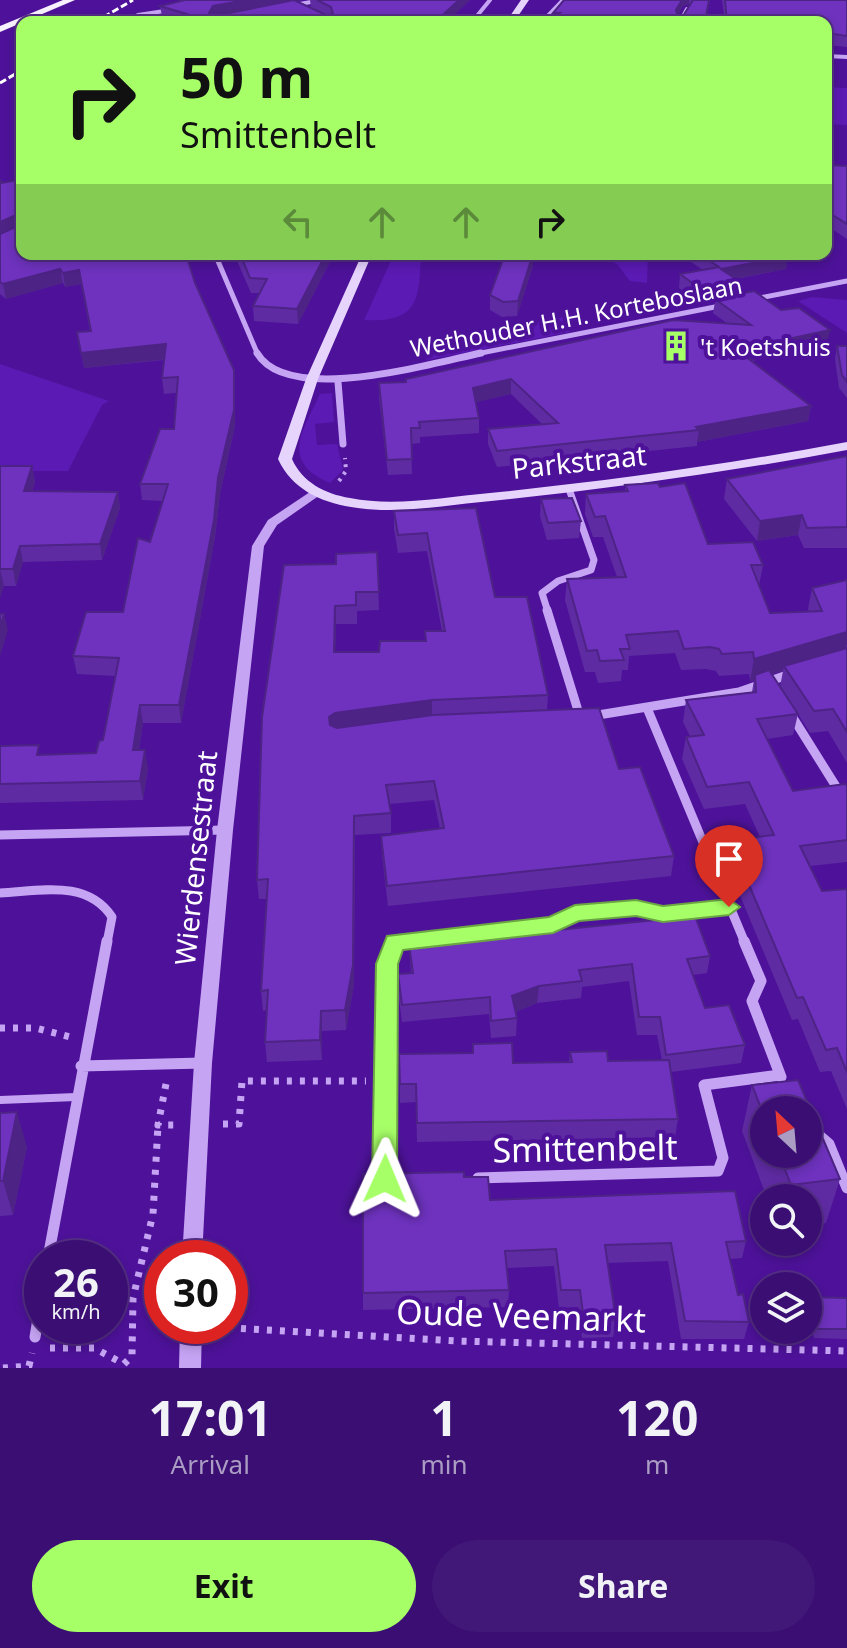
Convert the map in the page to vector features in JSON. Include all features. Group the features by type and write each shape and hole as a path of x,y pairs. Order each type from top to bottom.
{"main road":[{"path":"32,16 71,0"},
{"path":"316,492 296,479 285,459 312,379 364,260"},
{"name":"Parkstraat","path":"316,492 371,504 569,489 688,476 847,446"}],"street":[{"path":"281,7 322,0"},
{"path":"477,16 490,0"},
{"path":"548,16 563,0"},
{"path":"293,5 305,10"},
{"path":"683,16 687,9"},
{"path":"136,16 171,10"},
{"name":"Wethouder H.H. Korteboslaan","path":"218,260 259,358 286,374 338,382 736,303"},
{"name":"Wethouder H.H. Korteboslaan","path":"752,300 847,281"},
{"path":"338,382 343,444"},
{"path":"569,489 594,560 591,570 551,581 542,593 581,717"},
{"name":"Wierdensestraat","path":"193,1240 203,1063 225,830 258,546 272,523 316,492"},
{"path":"568,719 739,692 806,669"},
{"path":"767,681 775,692"},
{"path":"782,702 847,804"},
{"path":"647,708 761,981 752,1001 785,1087"},
{"path":"0,835 225,830"},
{"path":"0,893 85,891 105,901 112,917 81,1066 51,1240"},
{"path":"400,1179 385,1179 387,964 395,942 553,925 575,913 636,908 663,914 729,907"},
{"path":"81,1066 203,1063"},
{"name":"Smittenbelt","path":"464,1178 718,1171 723,1158 704,1085 780,1075"},
{"path":"822,1138 829,1144 847,1188"},
{"path":"190,1368 191,1344"}],"lane":[{"path":"0,1100 76,1097"}],"path":[{"path":"316,492 345,477 343,444"},
{"path":"0,1028 36,1028 86,1042"},
{"path":"54,1344 94,1348 124,1364 132,1356 133,1298 153,1214 158,1125 170,1064"},
{"path":"158,1125 239,1124 242,1081 387,1081"},
{"name":"Oude Veemarkt","path":"248,1329 456,1341 847,1351"},
{"path":"3,1368 29,1366 34,1344"}],"shaded area":[{"path":"832,87 847,88 847,125 832,124"},
{"path":"391,260 421,260 417,296 406,313 382,320 364,320"},
{"path":"608,260 648,260 647,283 630,281 617,264"},
{"path":"812,297 847,300 847,333 798,301"},
{"path":"565,317 570,332 427,360 423,353 436,340"},
{"path":"0,364 109,401 102,405 68,471 0,471"},
{"path":"332,393 334,422 315,424 317,445 337,444 343,470 330,483 305,465 300,455 300,444 307,420 320,394"}],"building":[{"path":"185,0 246,0 213,6 209,13 215,16 193,16 160,6"},
{"path":"294,0 326,15 333,14 331,7 317,0 459,0 442,16 215,16"},
{"path":"564,0 682,0 676,10 683,16 556,16 560,13 553,13"},
{"path":"693,0 709,0 706,16 683,16"},
{"path":"725,0 847,0 847,36 832,34 832,16 726,16"},
{"path":"832,165 847,166 847,224 832,215"},
{"path":"0,180 2,183 16,180 16,215 0,222"},
{"path":"16,227 16,260 188,260 234,370 234,410 218,478 214,520 179,705 140,705 133,750 145,750 140,781 0,784 0,746 39,745 37,755 96,753 99,741 103,740 119,658 73,656 86,612 123,612 138,538 150,542 168,484 140,484 160,429 174,429 178,377 162,378 166,344 81,353 77,332 91,331 79,270 63,273 60,269 3,284 0,282 0,234"},
{"path":"242,260 323,260 297,309 253,306 267,279 250,278"},
{"path":"503,260 531,260 518,301 503,302 490,295"},
{"path":"708,260 767,260 721,269 742,283 703,291 680,274 719,267"},
{"path":"754,291 781,310 799,308 830,330 737,350 811,406 696,427 699,430 497,451 488,429 558,423 511,379 473,388 479,418 419,422 420,428 411,428 412,459 387,460 379,383 406,382 406,379 673,320 751,325 715,299"},
{"path":"837,346 847,346 847,382 842,375"},
{"path":"847,456 847,527 807,528 802,515 760,521 727,479"},
{"path":"0,466 32,466 24,491 118,492 100,544 20,546 13,569 0,569"},
{"path":"658,483 660,487 685,483 708,544 753,542 763,565 751,565 770,613 822,611 812,588 847,580 847,632 754,659 753,652 722,654 719,649 710,647 684,649 678,631 626,635 630,649 620,649 624,660 600,661 597,650 587,651 567,579 626,577 605,516 595,517 586,494 628,491 625,485"},
{"path":"572,498 581,521 548,523 541,499"},
{"path":"476,508 495,597 527,597 548,695 432,700 335,713 329,717 330,725 337,728 433,715 599,708 619,769 640,767 674,856 387,886 381,836 444,828 434,781 386,785 391,813 354,816 353,965 345,1010 321,1011 320,1040 265,1042 268,990 261,991 268,879 257,880 262,717 284,565 336,564 336,554 377,552 379,592 356,592 356,605 335,606 334,652 379,652 380,641 426,641 425,631 445,631 427,533 398,535 394,511"},
{"path":"847,648 847,732 833,709 814,711 784,666"},
{"path":"769,670 798,714 757,719 793,791 847,785 847,840 800,846 822,891 847,889 847,1072 837,1048 826,1050 803,997 797,998 730,840 774,835 749,782 707,787 686,737 704,735 686,700 756,692 755,675"},
{"path":"695,916 710,956 687,959 705,1008 729,1005 745,1045 666,1055 660,1017 639,1017 632,964 579,970 582,981 539,986 512,996 517,1018 491,1021 490,997 402,1005 398,974 413,973 409,945"},
{"path":"512,1043 513,1063 572,1062 570,1052 607,1051 608,1061 669,1060 678,1119 417,1123 416,1084 400,1084 399,1054 473,1053 473,1044"},
{"path":"798,1080 805,1096 756,1096 752,1085"},
{"path":"17,1112 3,1181 0,1181 0,1113"},
{"path":"822,1137 840,1179 791,1184 784,1168 822,1168"},
{"path":"464,1172 464,1177 488,1177 490,1200 735,1191 746,1241 726,1242 738,1295 743,1294 749,1322 685,1321 671,1243 605,1245 616,1320 584,1321 580,1290 561,1290 556,1249 505,1251 509,1290 363,1293 363,1174"},
{"path":"822,1297 847,1298 847,1329 822,1329"}],"railway":[{"path":"105,16 133,0"},
{"path":"0,83 16,74"}],"place":[{"name":"'t Koetshuis","path":"676,346"}],"route":[{"path":"385,1179 387,964 395,942 553,925 575,913 636,908 663,914 729,907"}]}
